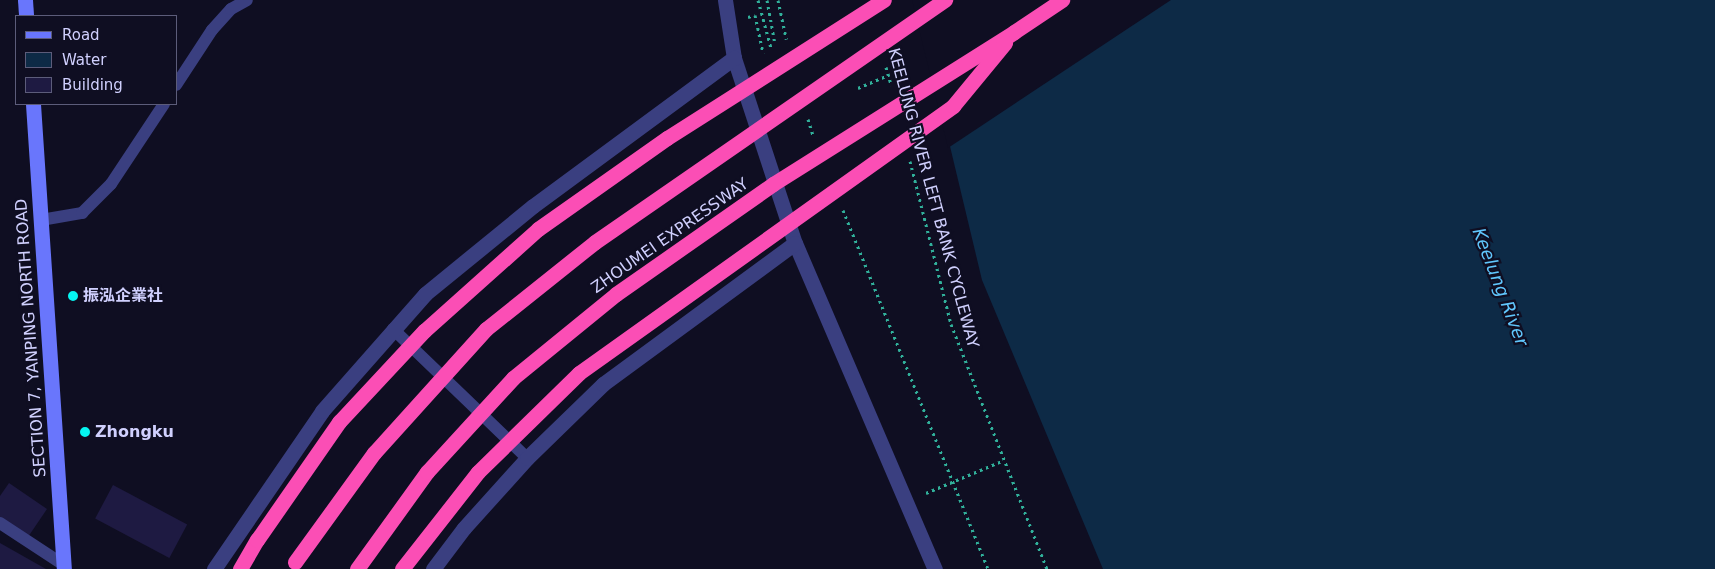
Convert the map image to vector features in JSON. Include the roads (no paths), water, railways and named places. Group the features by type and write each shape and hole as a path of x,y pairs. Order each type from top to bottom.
{"highway":[{"path":"240,569 257,540 339,422 424,330 538,229 667,138 884,0"},
{"path":"292,566 374,453 486,329 595,242 945,0"},
{"name":"ZHOUMEI EXPRESSWAY","path":"357,569 427,472 513,378 616,294 773,184 1062,0"},
{"path":"402,569 478,472 579,373 953,106 1014,32"}],"street":[{"path":"24,0 26,15"},
{"path":"725,0 734,58 795,243 935,569"},
{"path":"214,569 322,411 425,294 533,206 734,58"},
{"name":"SECTION 7, YANPING NORTH ROAD","path":"33,105 64,567"},
{"path":"433,569 464,528 527,458 603,384 795,243"}],"lane":[{"path":"178,82 212,30 231,9 247,0"},
{"path":"41,220 82,213 111,184 163,105"},
{"path":"393,329 527,458"},
{"path":"0,523 64,567"}],"water":[{"name":"Keelung River","path":"915,0 1715,0 1715,569 1103,569 982,280"}],"place":[{"name":"振泓企業社","path":"73,296"},
{"name":"Zhongku","path":"85,432"}]}
